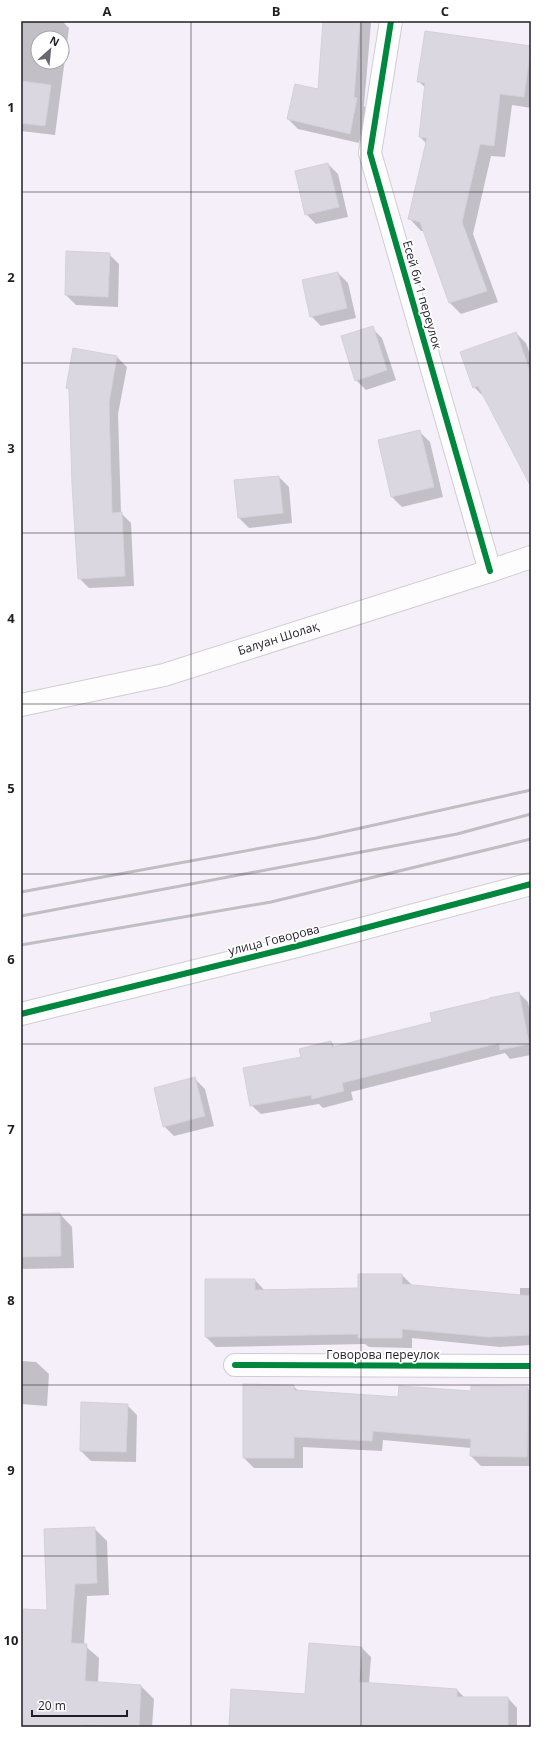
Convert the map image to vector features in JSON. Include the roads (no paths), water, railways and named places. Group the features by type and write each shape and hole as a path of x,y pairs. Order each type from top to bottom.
{"street":[{"name":"Есей би 1 переулок","path":"391,21 370,153 490,571"},
{"name":"Балуан Шолақ","path":"21,705 164,675 531,557"},
{"name":"улица Говорова","path":"21,1014 297,946 531,884"},
{"name":"Говорова переулок","path":"234,1365 531,1366"}],"railway":[{"path":"21,892 316,838 531,790"},
{"path":"21,916 457,834 531,814"},
{"path":"21,945 271,902 531,839"}]}
